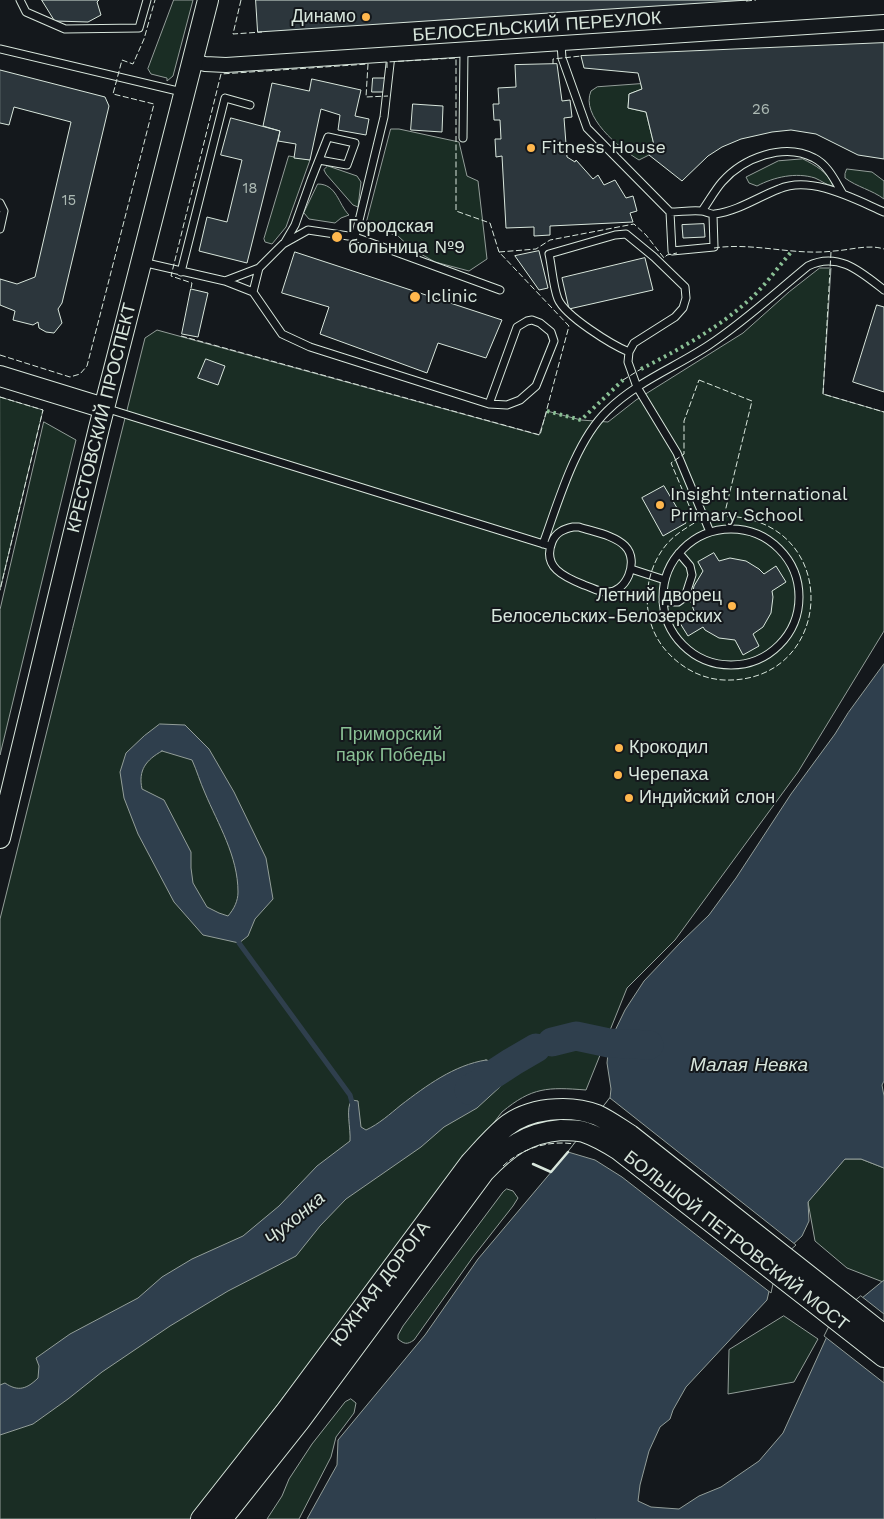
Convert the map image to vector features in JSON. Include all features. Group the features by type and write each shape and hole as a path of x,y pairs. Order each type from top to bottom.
{"street":[{"name":"КРЕСТОВСКИЙ ПРОСПЕКТ","path":"0,838 104,408 208,0"},
{"name":"БЕЛОСЕЛЬСКИЙ ПЕРЕУЛОК","path":"192,61 226,66 884,22"},
{"path":"0,376 104,408"},
{"name":"ЮЖНАЯ ДОРОГА","path":"201,1519 286,1411 464,1171 488,1142 506,1126 526,1115 543,1111 572,1110 596,1115"},
{"name":"БОЛЬШОЙ ПЕТРОВСКИЙ МОСТ","path":"596,1115 645,1146 884,1335"},
{"name":"ЮЖНАЯ ДОРОГА","path":"222,1519 299,1422 466,1196 495,1160 518,1142 535,1134 567,1130 583,1132"},
{"name":"БОЛЬШОЙ ПЕТРОВСКИЙ МОСТ","path":"583,1132 603,1140 634,1160 884,1357"}],"lane":[{"path":"20,0 26,12 64,29 139,28 147,0"},
{"path":"561,44 562,58 587,128 670,212 672,251 714,246 713,215"},
{"path":"0,49 184,93"},
{"path":"463,138 464,50"},
{"path":"355,236 384,117 391,55"},
{"path":"181,272 225,98 250,105"},
{"path":"225,281 258,268 283,244 296,225 310,180 328,137 354,143 347,165 319,160"},
{"path":"702,211 722,181 741,165 766,154 794,151 815,158 831,173 843,194"},
{"path":"670,212 702,211 713,215 731,211 781,188 797,184 843,194 884,212"},
{"path":"0,203 4,211 0,229"},
{"path":"296,225 308,230 355,236 500,290"},
{"path":"283,244 308,230"},
{"path":"629,352 571,316 562,306 557,299 549,254 615,235 626,234 654,257 685,287 686,298 683,308 675,317 634,343 629,352 628,362 637,387 677,453 710,532"},
{"path":"542,544 576,456 588,436 607,411 637,387 685,361 721,337 747,318 808,266 816,262 831,261 848,264 884,290"},
{"path":"141,262 225,281 252,292 282,334 310,347 489,404 507,405 520,400 536,386 554,341 551,332 546,327 532,320 523,322 517,327 489,404"},
{"path":"252,292 258,268"},
{"path":"104,408 550,546"},
{"path":"579,527 615,539 626,547 632,561 631,569 623,584 616,590 602,592 567,578 559,572 550,560 550,546 559,532 579,527"},
{"path":"733,528 755,532 775,544 790,562 798,583 799,606 792,628 779,646 761,659 740,665 718,664 697,656 680,642 668,624 663,602 665,580 674,559 690,542 710,532 733,528"},
{"path":"663,602 678,602 685,597 690,583 692,575 690,566 679,553"},
{"path":"631,569 665,580"}],"green space":[{"path":"174,0 193,0 173,76 167,81 167,78 151,74 148,69"},
{"path":"641,84 642,89 629,94 628,108 646,112 654,145 649,155 639,160 622,148 603,130 591,111 589,101 591,91 597,87"},
{"path":"391,129 399,129 459,142 467,176 478,181 487,259 469,271 435,262 412,249 398,236 366,225"},
{"path":"289,156 310,160 286,227 272,244 265,242 264,239"},
{"path":"803,159 824,173 833,186 815,178 800,175 778,178 757,186 749,183 746,177 778,161"},
{"path":"328,166 357,176 361,182 358,207 353,205 326,174 324,170"},
{"path":"847,169 872,172 884,181 884,199 845,178"},
{"path":"318,184 329,187 333,191 349,215 335,223 309,219 304,213"},
{"name":"Приморский парк Победы","path":"820,268 831,268 823,394 884,412 884,631 798,772 675,940 627,988 586,1090 541,1090 522,1098 502,1112 190,1519 0,1519 0,919 145,338 157,330 539,435 547,411 581,420 608,422 636,400 743,333 789,292"},
{"path":"0,397 43,410 0,590"},
{"path":"44,422 76,440 0,755 0,610"},
{"path":"845,1159 861,1159 884,1168 883,1282 847,1268 815,1241 808,1202"},
{"path":"507,1189 513,1191 518,1198 513,1206 473,1257 414,1340 407,1343 400,1341 398,1335 403,1326"},
{"path":"784,1316 818,1339 794,1382 728,1394 729,1350"},
{"path":"351,1399 356,1403 354,1413 336,1437 331,1457 299,1519 267,1519 282,1496 289,1479 312,1444 345,1402"}],"water":[{"name":"Малая Невка","path":"884,664 884,1081 882,1085 884,1096 884,1168 861,1159 845,1159 808,1202 809,1221 802,1236 776,1260 767,1300 686,1387 670,1419 660,1427 649,1451 638,1501 651,1507 679,1509 699,1496 721,1487 759,1461 783,1433 834,1321 884,1280 884,1519 307,1519 337,1465 338,1440 425,1335 478,1259 568,1152 610,1098 611,1089 607,1063 609,1043 625,1010 644,981 709,915 736,878 791,794"},
{"path":"160,724 185,725 209,749 234,792 266,858 273,899 255,919 248,936 239,943 203,935 174,902 138,834 124,798 120,772 126,753","holes":["162,751 192,760 235,866 238,895 235,905 228,916 207,907 193,883 191,852 164,800 142,789 141,776 144,766"]},
{"path":"486,1060 499,1063 503,1068 501,1086 477,1108 444,1127 421,1147 346,1199 320,1226 296,1256 228,1291 170,1326 102,1372 33,1424 0,1435 0,1385 5,1383 14,1388 22,1388 30,1385 38,1378 39,1366 36,1358 70,1334 138,1298 162,1277 192,1259 243,1236 279,1206 317,1166 350,1141 349,1108 352,1100 358,1101 361,1127 366,1130 380,1122 441,1077 463,1066"}],"pier":[{"path":"610,1098 796,1245 778,1261 771,1293 622,1177 595,1160 568,1152"},
{"path":"861,1296 884,1314 884,1383 824,1336 832,1320"}],"building":[{"path":"42,0 99,0 97,2 101,15 88,22 55,21"},
{"name":"Динамо","path":"256,0 748,0 258,32"},
{"path":"884,43 884,159 858,155 816,134 791,130 772,132 741,139 722,147 708,156 682,181 649,155 654,145 646,112 628,108 629,94 642,89 638,73 584,68 581,56"},
{"name":"Fitness House","path":"557,64 562,101 570,100 572,117 564,118 567,157 575,162 576,160 593,179 598,175 604,185 615,180 626,198 633,196 637,211 630,213 633,222 550,226 550,235 534,236 534,227 506,228 502,156 496,157 495,139 501,139 500,120 494,120 493,104 499,104 498,88 516,87 515,65"},
{"path":"0,70 105,97 109,106 62,303 58,309 62,323 54,333 46,332 39,328 38,322 33,325 13,320 15,311 0,305 0,279 17,284 35,277 71,122 14,107 9,125 0,123"},
{"path":"373,78 387,78 386,92 372,92"},
{"path":"312,79 361,90 355,116 369,119 366,135 338,130 340,115 321,109 310,160 294,158 296,144 278,141 280,131 263,126 272,83 309,91"},
{"path":"413,104 443,106 442,132 411,130"},
{"path":"231,118 280,131 247,263 199,251 207,217 227,222 242,160 221,155"},
{"path":"704,224 705,237 683,238 682,225"},
{"path":"539,251 548,288 539,290 515,256"},
{"path":"295,252 502,320 486,358 438,343 427,373 320,334 329,307 282,293"},
{"path":"645,258 653,290 569,309 562,278"},
{"path":"191,289 208,293 198,337 182,334"},
{"path":"877,305 884,307 884,392 853,382"},
{"path":"206,359 225,366 218,385 198,378"},
{"path":"664,486 686,523 663,536 642,498"},
{"name":"Летний дворец Белосельских-Белозерских","path":"714,553 719,561 730,558 746,561 764,574 776,566 786,582 772,591 771,613 763,627 753,634 759,646 743,655 735,640 719,638 703,627 688,636 678,620 694,611 691,602 694,586 703,571 698,562"}],"waterway":[{"path":"239,943 350,1095 353,1106"},
{"name":"Чухонка","path":"552,1042 576,1036 609,1043 649,1045"},
{"name":"Чухонка","path":"469,1090 536,1048"}],"hedge":[{"path":"641,369 697,338 737,311 760,289 792,251"},
{"path":"547,411 581,420 623,380"}],"fence":[{"path":"0,355 70,377 80,374 87,366 154,104 113,94 122,60 133,64 144,39 155,0"},
{"path":"241,0 233,34 262,32"},
{"path":"746,1 756,0"},
{"path":"553,64 553,59 581,56"},
{"path":"181,336 540,435 569,326 499,252 490,223 456,211 456,58 387,62 387,69"},
{"path":"191,288 192,283 171,276 221,74 368,64 366,97 388,96"},
{"path":"499,252 536,249 550,240 634,224 646,235 664,258 667,255 677,253"},
{"path":"714,248 744,247 804,252 866,247 884,249"},
{"path":"831,252 823,394 884,412"},
{"path":"623,380 641,369"},
{"path":"699,380 752,401 724,516 763,524 790,543 806,570 811,600 805,630 788,656 761,674 724,680 698,674 675,660 663,647 656,635 648,609 647,595 649,582 658,556 673,538 696,522 671,463 684,454 684,421 699,380"},
{"path":"0,397 43,410 0,590"},
{"path":"503,1166 519,1154 536,1147 555,1143 574,1144"}],"wall":[{"path":"533,1164 551,1172 568,1152"}],"place":[{"name":"Динамо","path":"366,17"},
{"name":"Fitness House","path":"531,148"},
{"name":"Городская больница №9","path":"337,237"},
{"name":"Iclinic","path":"415,297"},
{"name":"Insight International Primary School","path":"660,505"},
{"name":"Летний дворец Белосельских-Белозерских","path":"732,606"},
{"name":"Крокодил","path":"619,748"},
{"name":"Черепаха","path":"618,775"},
{"name":"Индийский слон","path":"629,798"}]}
